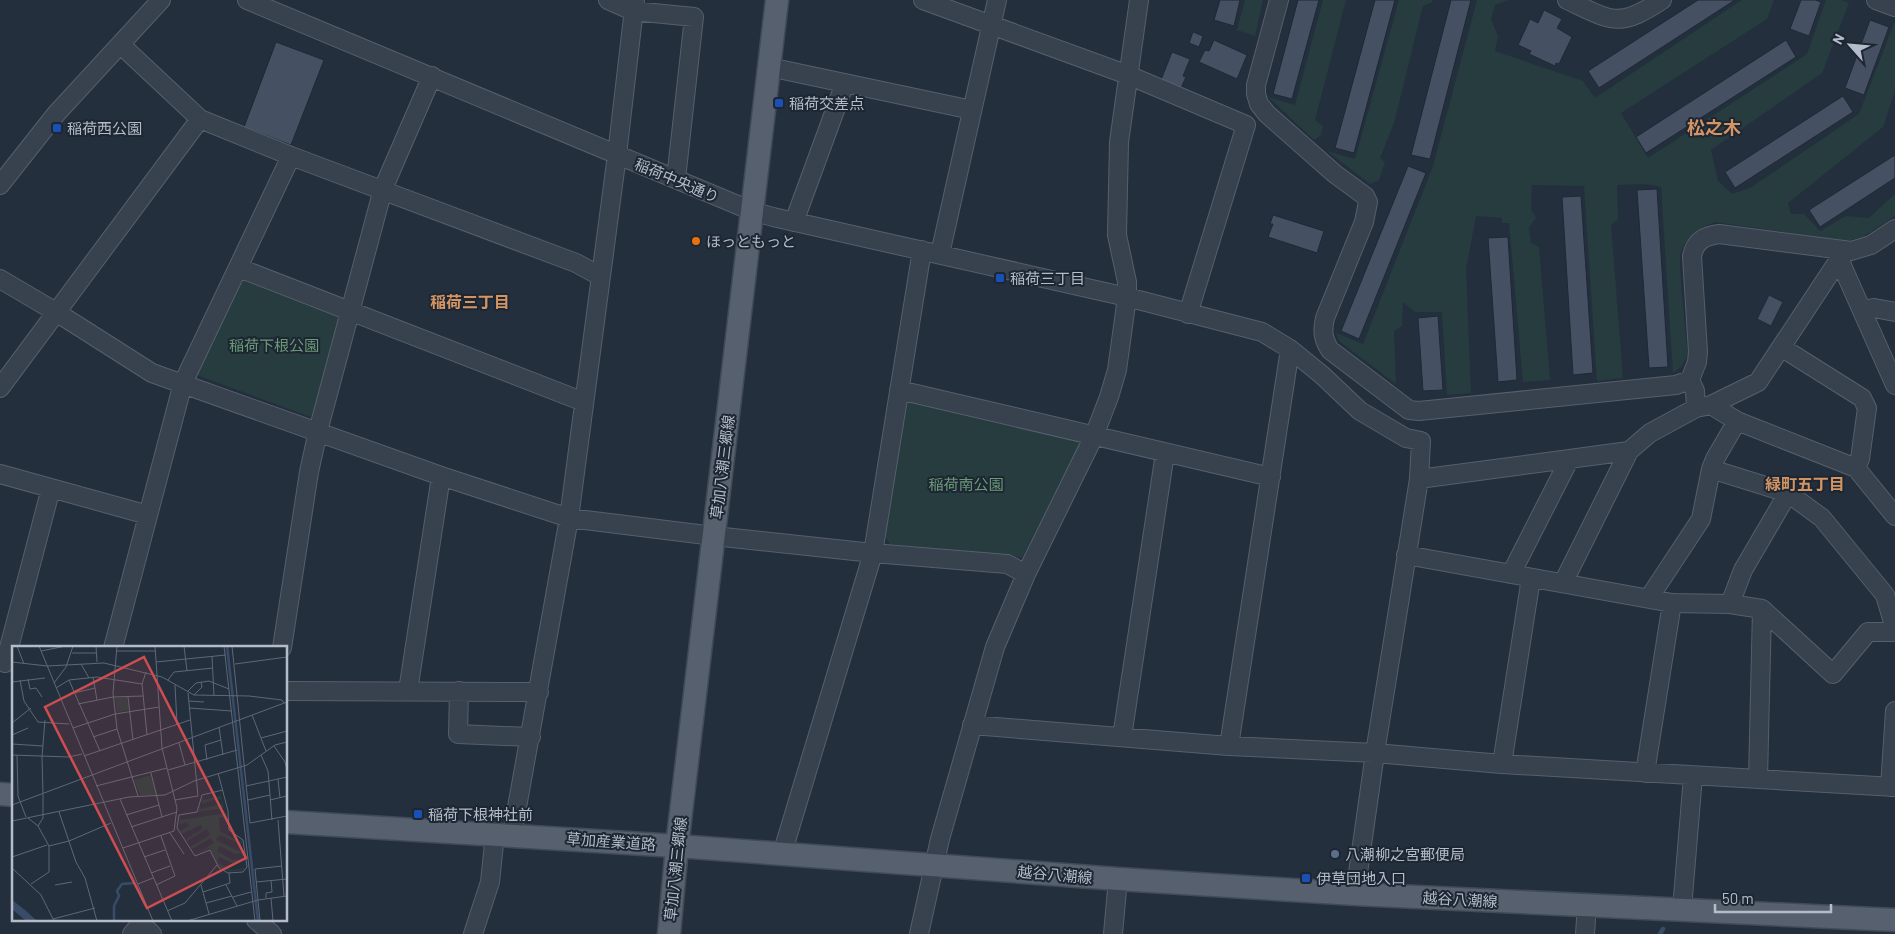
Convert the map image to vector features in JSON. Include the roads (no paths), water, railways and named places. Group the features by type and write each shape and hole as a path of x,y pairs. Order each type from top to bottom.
{"main road":[{"name":"草加八潮三郷線","path":"668,934 777,0"},
{"name":"草加産業道路","path":"288,822 504,834 935,864"},
{"name":"越谷八潮線","path":"935,864 1118,879 1355,894 1895,920"}],"street":[{"path":"0,185 56,114 161,0"},
{"name":"稲荷中央通り","path":"247,0 752,211 1127,297 1262,332 1290,349 1322,375 1360,411 1379,424 1406,438 1421,441 1419,479"},
{"path":"608,0 694,17 676,179"},
{"path":"923,0 1128,75 1246,125 1188,314"},
{"path":"940,254 997,0"},
{"path":"919,934 940,839 995,647 1026,574 1094,436 1110,397 1117,370 1127,297 1127,282 1117,235 1119,142 1138,0"},
{"path":"1279,0 1256,85 1259,104 1267,114 1311,154 1365,196 1368,202 1364,222 1325,318 1323,328 1324,341 1330,350 1409,410 1419,411 1676,386 1690,380 1697,362 1692,256 1694,247 1698,242 1707,236 1719,234 1841,254 1871,245 1895,229"},
{"path":"1567,0 1597,14 1623,20 1637,16 1662,0"},
{"path":"1876,0 1895,7"},
{"path":"473,934 490,882 531,736 539,692 569,518 617,154 634,5"},
{"path":"121,45 200,119 291,156 576,263 600,276"},
{"path":"769,67 972,110"},
{"path":"282,646 309,472 318,431 383,189 432,76"},
{"path":"794,222 845,84"},
{"path":"0,388 200,119"},
{"path":"115,646 183,383 291,156"},
{"path":"782,854 873,553 922,250"},
{"path":"1841,254 1843,268 1895,385"},
{"path":"1563,583 1629,451 1650,433 1758,382 1841,254"},
{"path":"239,268 584,402"},
{"path":"0,279 152,372 441,476 569,518 873,553 1007,564 1026,574"},
{"path":"1862,310 1874,308 1895,312"},
{"path":"1781,347 1862,398 1867,408 1860,459 1856,468"},
{"path":"1229,746 1290,349"},
{"path":"1690,380 1704,406 1856,468 1895,516"},
{"path":"899,390 1271,477"},
{"path":"1649,598 1701,519 1711,469 1737,421"},
{"path":"1355,894 1375,753 1419,479 1629,451"},
{"path":"1122,737 1165,453"},
{"path":"1511,574 1568,460"},
{"path":"1406,555 1672,602 1730,604 1762,609 1833,674 1868,632 1895,630 1885,594 1822,518 1788,493 1711,469"},
{"path":"0,474 148,515"},
{"path":"408,691 441,476"},
{"path":"6,663 51,488"},
{"path":"1730,604 1743,570 1788,493"},
{"path":"1502,764 1531,578"},
{"path":"1645,773 1672,602"},
{"path":"1758,779 1762,609"},
{"path":"288,691 539,692"},
{"path":"459,691 458,734 531,736"},
{"path":"972,725 1229,746 1375,753 1502,764 1893,787 1895,711"},
{"path":"1682,910 1693,776"},
{"path":"1113,934 1118,879"},
{"path":"1585,934 1586,905"},
{"path":"258,922 272,934"}],"waterway":[{"path":"1660,934 1663,929"}],"place":[{"name":"稲荷交差点","path":"779,103"},
{"name":"稲荷西公園","path":"57,128"},
{"name":"ほっともっと","path":"696,241"},
{"name":"稲荷三丁目","path":"1000,278"},
{"name":"稲荷下根神社前","path":"418,814"},
{"name":"八潮柳之宮郵便局","path":"1335,854"},
{"name":"伊草団地入口","path":"1306,878"}],"district":[{"name":"松之木","path":"1714,127"},
{"name":"稲荷三丁目","path":"470,301"},
{"name":"緑町五丁目","path":"1805,483"}],"park label":[{"name":"稲荷下根公園","path":"274,345"},
{"name":"稲荷南公園","path":"966,484"}]}
